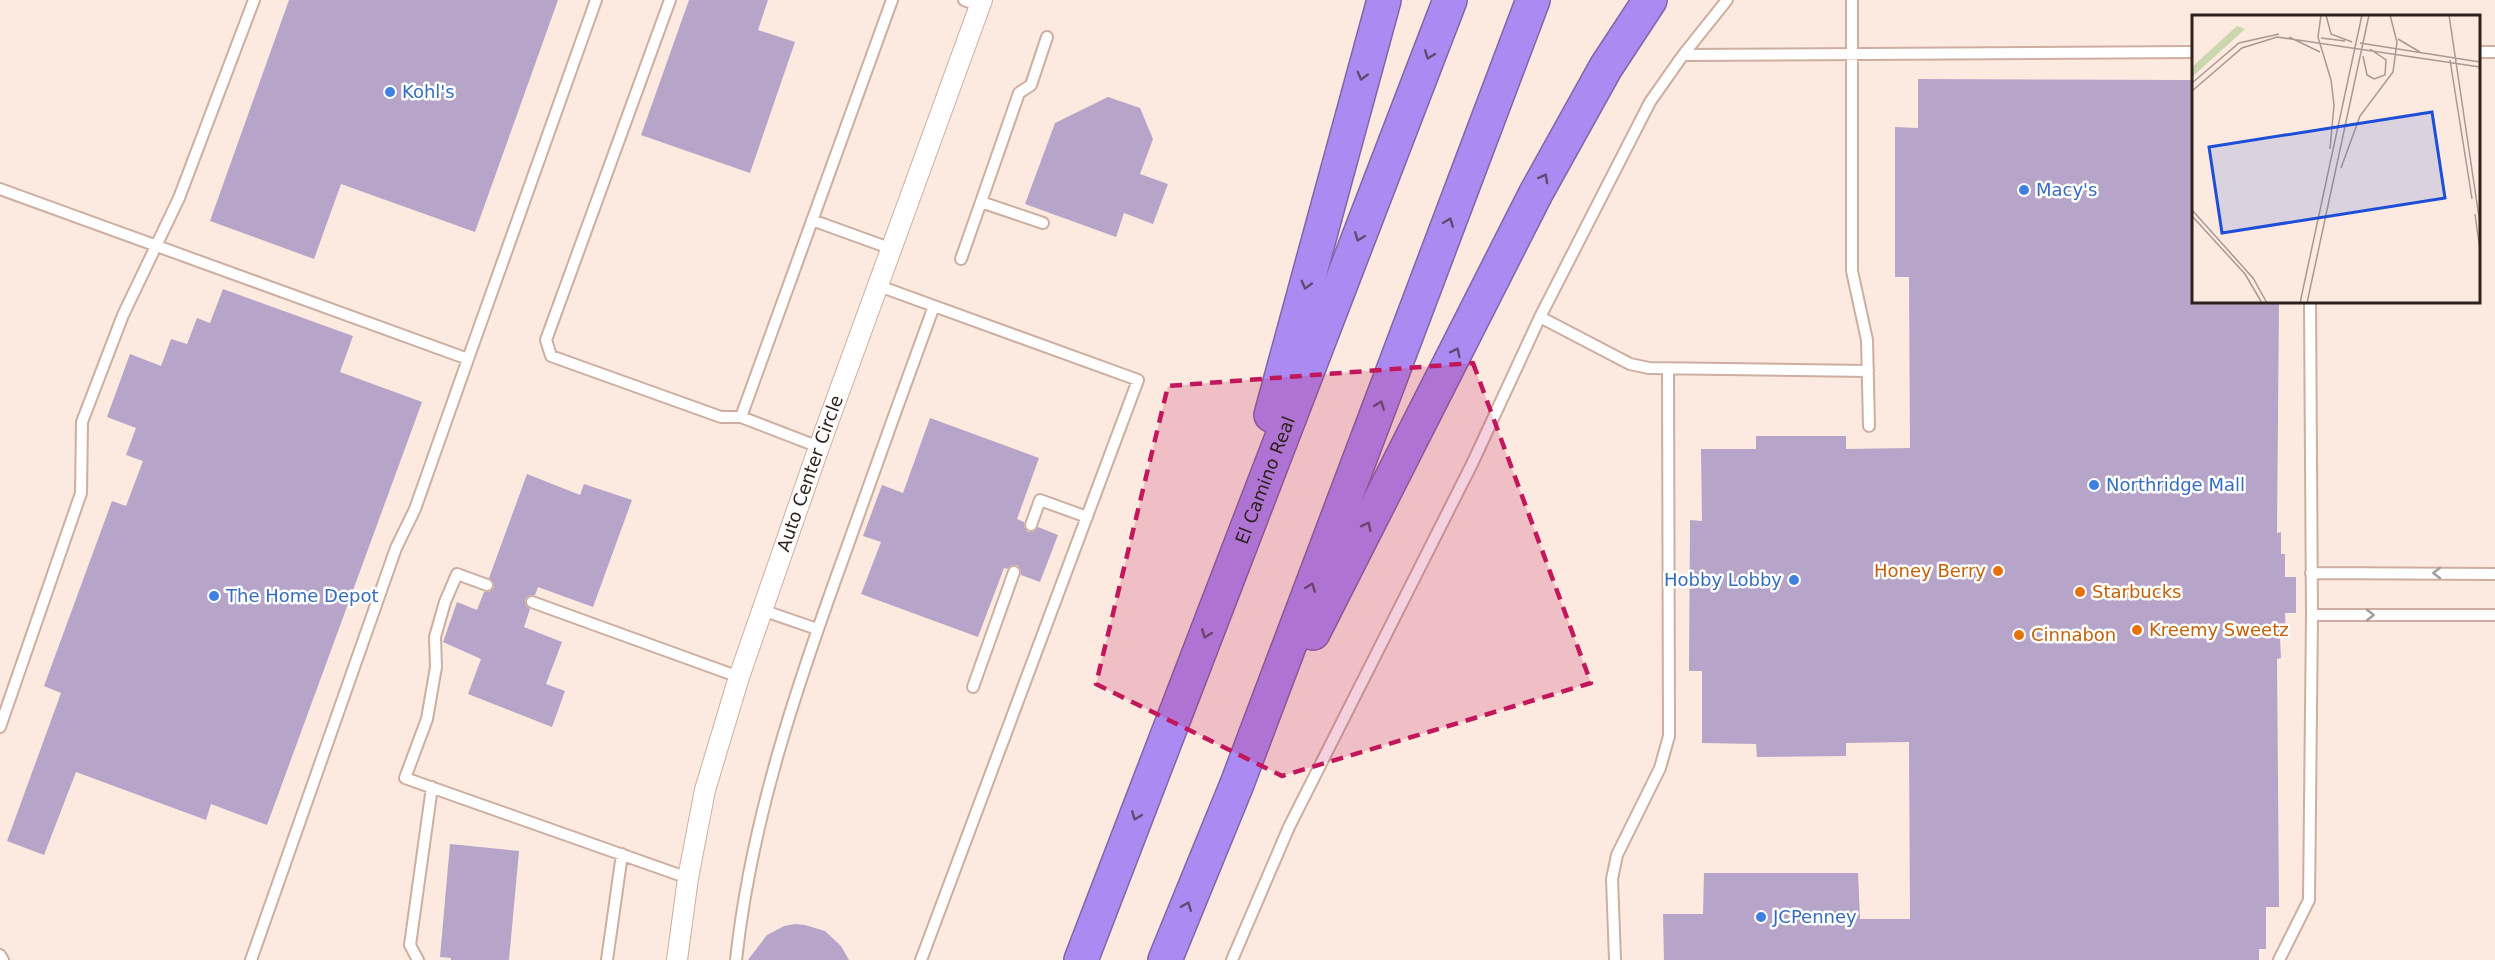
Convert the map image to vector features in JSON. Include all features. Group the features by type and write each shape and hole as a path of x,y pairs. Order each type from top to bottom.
{"highway":[{"path":"1224,588 1384,0"},
{"name":"El Camino Real","path":"1081,960 1450,0"},
{"path":"1165,960 1237,784 1533,0"},
{"path":"1237,784 1536,193 1606,67 1650,0"}],"street":[{"name":"Auto Center Circle","path":"677,960 688,878 705,790 739,678 819,447 892,249 975,2"}],"lane":[{"path":"0,727 81,493 82,422 123,315 179,198 254,0"},
{"path":"251,960 392,559 415,509 596,0"},
{"path":"670,0 546,340 551,356 721,417 741,417 819,447"},
{"path":"741,417 892,0"},
{"path":"1232,960 1289,827 1472,464 1540,317 1650,102 1683,55 1727,0"},
{"path":"1852,0 1852,270 1867,340 1869,426"},
{"path":"961,259 1019,93 1031,85 1047,37"},
{"path":"1683,55 2192,52"},
{"path":"0,189 468,359"},
{"path":"981,202 1043,223"},
{"path":"812,220 892,249"},
{"path":"879,286 1138,380 921,960"},
{"path":"2279,960 2309,900 2312,615 2310,303"},
{"path":"736,960 741,920 768,793 817,629 934,306"},
{"path":"1540,317 1630,364 1668,369 1868,371"},
{"path":"1615,960 1612,879 1617,855 1660,768 1669,736 1668,369"},
{"path":"1031,525 1040,500 1087,517"},
{"path":"973,687 1014,572"},
{"path":"2311,573 2495,574"},
{"path":"487,585 457,574 445,602 435,637 436,668 426,719 405,778 688,878"},
{"path":"532,602 739,678"},
{"path":"762,610 817,629"},
{"path":"2312,615 2495,615"},
{"path":"418,960 410,945 432,787"},
{"path":"607,960 622,854"},
{"path":"0,955 3,960"}],"highlighted area":[{"path":"1473,363 1591,683 1282,776 1096,684 1168,386"}],"building":[{"name":"Kohl's","path":"289,0 558,0 475,232 341,184 314,259 210,221"},
{"path":"689,0 768,0 758,30 795,42 750,173 641,135"},
{"name":"Northridge Mall","path":"1918,79 2192,80 2192,303 2279,303 2277,533 2281,532 2281,554 2285,554 2285,577 2296,577 2296,613 2285,613 2286,638 2280,638 2281,658 2277,659 2279,907 2266,907 2266,949 2259,949 2259,960 1664,960 1663,914 1703,914 1704,873 1858,873 1860,919 1910,919 1909,742 1846,743 1846,756 1757,757 1756,744 1702,743 1702,671 1689,671 1690,520 1702,521 1701,449 1756,449 1756,436 1846,436 1846,449 1910,448 1909,277 1895,277 1895,127 1918,128"},
{"path":"1108,97 1140,108 1153,139 1140,174 1168,184 1153,224 1124,213 1116,237 1025,204 1055,123"},
{"name":"The Home Depot","path":"223,289 353,336 340,372 422,402 267,825 211,804 206,820 76,772 44,855 7,841 61,693 44,686 112,501 126,506 143,461 126,455 136,428 107,417 130,354 161,366 171,339 187,344 197,318 210,323"},
{"path":"930,418 1039,458 1017,519 1024,522 1024,527 1028,532 1033,532 1038,527 1058,535 1040,582 1021,575 1021,570 1017,565 1004,568 978,637 861,594 881,542 863,536 882,485 903,493"},
{"path":"527,474 580,495 584,484 632,500 593,607 538,587 535,595 528,596 525,600 526,606 530,609 524,627 562,642 546,684 565,691 552,727 468,694 481,659 443,642 457,602 477,610 484,592 489,592 494,588 494,583 489,578"},
{"path":"450,844 519,851 509,960 451,960 451,958 440,957"},
{"path":"795,924 825,931 841,946 849,960 748,960 767,935 784,926"}],"place":[{"name":"Kohl's","path":"390,92"},
{"name":"Macy's","path":"2024,190"},
{"name":"Northridge Mall","path":"2094,485"},
{"name":"Honey Berry","path":"1998,571"},
{"name":"Hobby Lobby","path":"1794,580"},
{"name":"Starbucks","path":"2080,592"},
{"name":"The Home Depot","path":"214,596"},
{"name":"Kreemy Sweetz","path":"2137,630"},
{"name":"Cinnabon","path":"2019,635"},
{"name":"JCPenney","path":"1761,917"}]}
